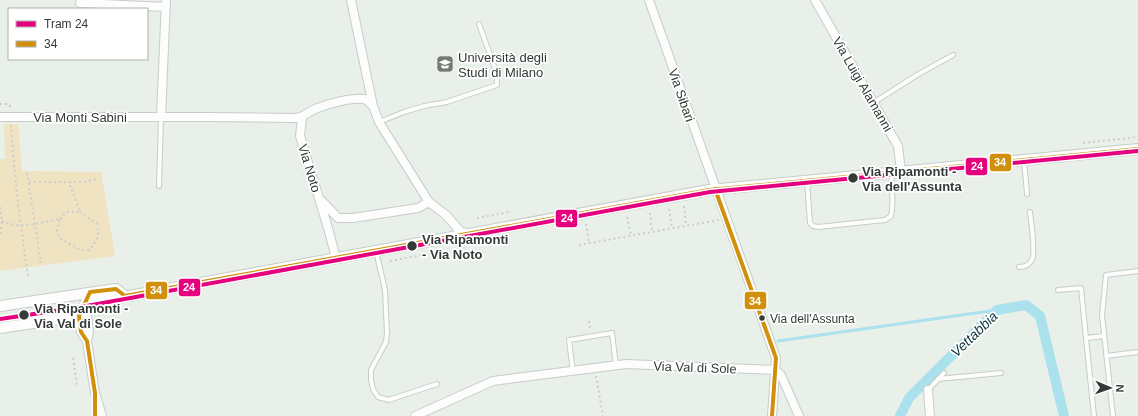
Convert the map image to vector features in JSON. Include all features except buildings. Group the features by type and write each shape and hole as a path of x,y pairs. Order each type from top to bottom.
{"street":[{"path":"352,0 373,106 379,122 429,202 446,215 461,232 466,233"},
{"name":"Via Sibari","path":"649,0 715,189"},
{"name":"Via Luigi Alamanni","path":"815,0 898,146 901,171"},
{"path":"80,3 166,3 161,117"},
{"path":"302,117 315,109 354,98 365,99 373,106"},
{"name":"Via Monti Sabini","path":"0,117 302,117"},
{"name":"Via Noto","path":"302,117 300,136 336,258"},
{"path":"85,304 466,233 715,189 1138,149"},
{"path":"715,189 776,358 772,416"},
{"name":"Via Noto","path":"320,200 338,218 353,218 418,208 429,202"},
{"path":"0,306 116,289 125,296"},
{"path":"87,341 81,332 79,316 90,292"},
{"path":"75,294 85,304 89,331 87,341 95,394 95,416"},
{"path":"0,328 79,316"},
{"name":"Via Val di Sole","path":"415,416 492,382 626,364 775,370"},
{"path":"775,370 781,375 799,416"},
{"path":"928,390 930,416"},
{"path":"95,394 102,416"}],"lane":[{"path":"379,122 404,112 424,106 447,102 497,85 497,74 479,24"},
{"path":"873,103 917,75 953,55"},
{"path":"159,186 161,117"},
{"path":"1024,160 1027,194"},
{"path":"807,180 810,223 812,226 818,227 885,220 891,216 893,194 890,172"},
{"path":"1019,267 1029,264 1034,253 1030,212"},
{"path":"376,250 386,295 387,332 386,342 372,370 371,380 373,389 378,397 389,400 437,384"},
{"path":"1113,416 1102,315 1106,275 1138,271"},
{"path":"1058,290 1081,288 1094,416"},
{"path":"573,372 569,340 612,333 616,366"},
{"path":"1086,338 1104,336"},
{"path":"1106,356 1138,352"},
{"path":"928,390 944,373"},
{"path":"938,379 1000,373"}],"path":[{"path":"0,104 9,104 12,108 11,111"},
{"path":"10,124 20,225 28,277"},
{"path":"1083,143 1138,137"},
{"path":"27,173 41,263"},
{"path":"29,182 84,182 98,179"},
{"path":"69,182 80,212 97,224 99,232 96,242 89,250 81,250 59,238 57,230 60,219 66,212 80,212"},
{"path":"0,206 2,221 0,236"},
{"path":"684,206 686,225"},
{"path":"669,209 672,228"},
{"path":"477,218 509,212"},
{"path":"650,213 652,232"},
{"path":"627,217 631,235"},
{"path":"578,245 726,218"},
{"path":"2,221 9,225 20,225 60,219"},
{"path":"586,224 589,243"},
{"path":"390,261 438,252"},
{"path":"73,358 77,385"},
{"path":"595,369 603,416"}],"shaded area":[{"path":"4,124 18,124 22,171 101,172 115,256 0,271 0,159 5,159"}],"waterway":[{"name":"Vettabbia","path":"900,416 909,398 997,310 1026,305 1040,316 1064,416"},
{"path":"778,341 997,310"}],"tram line":[{"name":"24","path":"0,319 81,307 710,192 1138,151"}],"transit line":[{"name":"34","path":"95,416 95,393 87,341 81,332 79,316 90,292 116,289 125,296 709,190 1138,149"},
{"name":"34","path":"715,189 776,358 772,416"}],"place":[{"name":"Università degli Studi di Milano","path":"445,64"},
{"name":"Via Ripamonti - Via dell'Assunta","path":"853,178"},
{"name":"Via Ripamonti - Via Noto","path":"412,246"},
{"name":"Via Ripamonti - Via Val di Sole","path":"24,315"},
{"name":"Via dell'Assunta","path":"762,318"}]}
